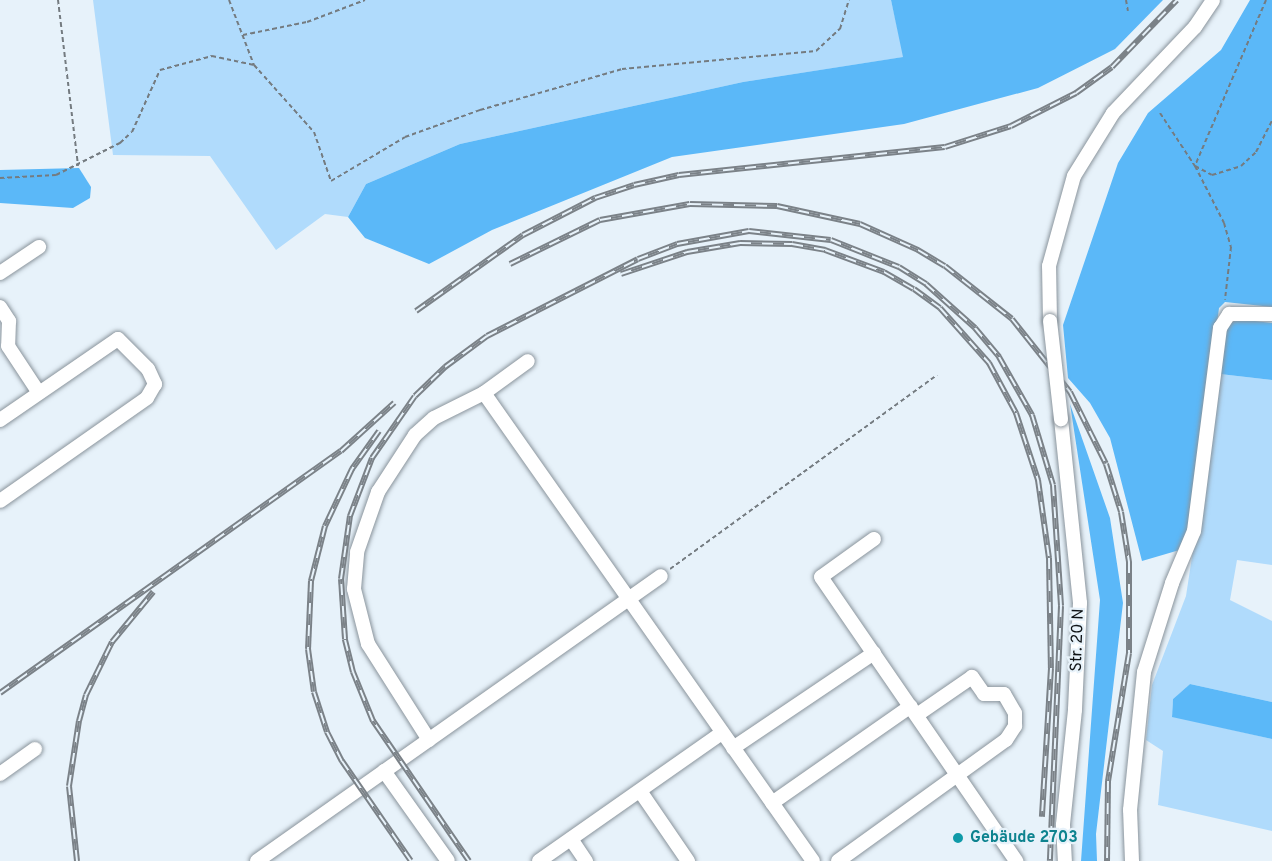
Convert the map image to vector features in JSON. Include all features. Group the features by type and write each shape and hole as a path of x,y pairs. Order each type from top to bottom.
{"lane":[{"name":"Str. 20 N","path":"1065,861 1063,825 1075,710 1080,603 1050,321 1049,266 1074,176 1113,113 1195,27 1213,0"},
{"path":"0,273 39,247"},
{"path":"0,307 9,321 8,346 39,393"},
{"path":"1132,861 1130,810 1144,672 1172,583 1194,531 1220,328 1230,314 1272,314"},
{"path":"0,420 118,339 148,369 155,384 147,398 0,501"},
{"path":"429,740 368,644 357,605 354,571 372,507 401,451 434,418 484,393 528,361"},
{"path":"484,393 813,861"},
{"path":"874,539 821,577 1016,861"},
{"path":"257,861 661,576"},
{"path":"733,748 874,653"},
{"path":"772,803 914,711 972,677 984,694 1004,694 1015,713 1015,726 1006,740 838,861"},
{"path":"539,861 723,733"},
{"path":"0,774 35,749"},
{"path":"384,771 448,861"},
{"path":"640,791 688,861"},
{"path":"571,839 586,861"}],"path":[{"path":"58,0 78,166"},
{"path":"229,0 254,65 314,132 331,181 405,137 480,110 622,69 816,51 840,29 849,0"},
{"path":"243,35 307,22 365,0"},
{"path":"1126,0 1128,11"},
{"path":"1195,166 1266,0"},
{"path":"0,178 56,175 78,166 97,152 120,143 132,132 160,70 212,56 254,65"},
{"path":"1160,113 1195,166 1224,222 1231,247 1224,285 1230,314"},
{"path":"1195,166 1212,176 1241,166 1256,152 1272,120"},
{"path":"661,576 937,375"}],"shaded area":[{"path":"93,0 891,0 904,57 743,82 460,144 366,184 348,217 325,214 276,250 210,156 113,155"},
{"path":"891,0 1163,0 1115,49 1038,88 904,124 672,157 492,230 429,264 365,238 348,217 366,184 460,144 743,82 903,57"},
{"path":"1250,0 1272,0 1272,307 1225,302 1219,308 1193,516 1183,549 1142,561 1110,438 1090,403 1068,378 1063,325 1118,163 1148,113 1221,50"},
{"path":"79,168 91,187 90,198 73,208 0,203 0,170"},
{"path":"1238,319 1272,323 1272,380 1220,374 1225,326"},
{"path":"1220,374 1272,380 1272,565 1237,560 1230,600 1272,621 1272,702 1190,684 1173,699 1172,716 1272,739 1272,831 1158,805 1163,751 1146,740 1152,685 1186,596"},
{"path":"1070,404 1110,518 1123,603 1096,834 1097,861 1081,861 1100,600"},
{"path":"1190,684 1272,702 1272,739 1172,717 1173,699"}],"railway":[{"path":"416,311 523,235 595,198 634,185 679,175 945,147 1011,126 1076,93 1112,67 1177,0"},
{"path":"510,264 600,220 690,204 777,206 860,224 918,250 945,266 1012,319 1070,392 1106,464 1121,512 1129,562 1129,653 1108,781 1107,861"},
{"path":"469,861 373,721 353,672 345,639 341,579 350,516 372,458 415,396 445,367 487,336 638,259 677,244 749,231 831,240 899,267 926,284 975,328 999,357 1032,415 1053,485 1061,606 1050,861"},
{"path":"621,274 687,252 740,243 792,244 825,250 884,272 914,289 940,308 989,363 1016,413 1038,480 1049,558 1051,668 1042,817"},
{"path":"0,693 341,451 394,403"},
{"path":"379,431 352,469 325,526 311,581 308,649 314,692 327,732 342,761 411,861"},
{"path":"77,861 69,786 79,721 86,695 112,642 153,592"}],"place":[{"name":"Gebäude 2703","path":"958,838"}]}
